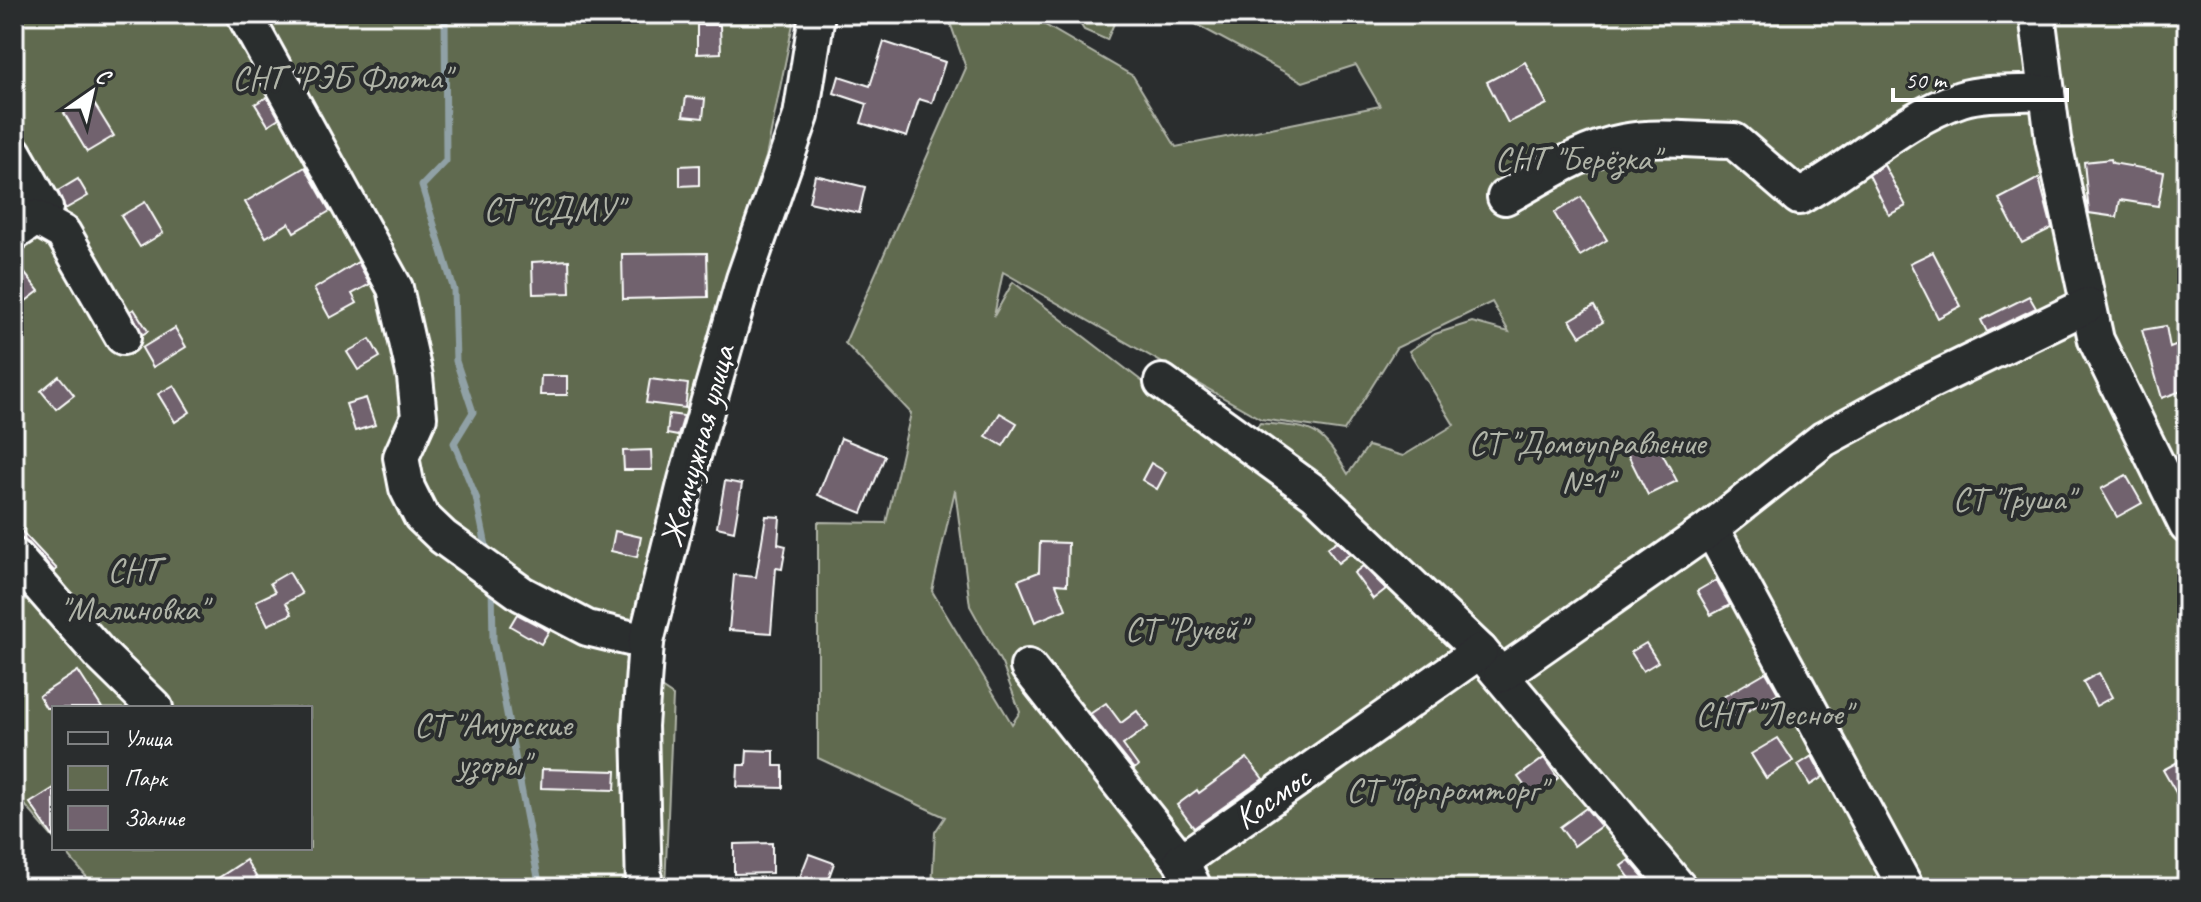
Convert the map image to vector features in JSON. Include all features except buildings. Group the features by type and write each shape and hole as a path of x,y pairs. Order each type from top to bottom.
{"street":[{"path":"244,14 395,288 415,377 419,417 401,457 407,488 421,516 443,537 522,594 587,628 646,642"},
{"name":"Жемчужная улица","path":"644,888 640,726 646,642 686,480 744,279 801,116 817,14"},
{"path":"2037,14 2053,139 2096,340 2187,526"},
{"path":"1505,197 1573,160 1623,141 1691,140 1734,141 1799,197 1839,176 1907,124 1964,98 2047,92"},
{"path":"14,153 45,208 25,225"},
{"path":"25,225 63,233 123,337"},
{"name":"Космос","path":"1188,874 1491,663 1711,528 1824,439 1925,384 2088,305"},
{"path":"1162,382 1315,493 1491,663 1679,888"},
{"path":"1711,528 1906,888"},
{"path":"14,556 100,654 153,706"},
{"path":"1028,667 1188,874"}],"green space":[{"path":"14,14 795,14 766,157 739,236 709,378 642,625 625,664 673,696 665,888 96,888 64,850 312,850 312,706 52,706 52,837 14,792"},
{"path":"947,14 1026,14 1133,76 1176,147 1380,106 1356,65 1303,82 1177,14 2187,14 2187,888 932,888 935,832 945,817 818,758 818,522 886,523 911,413 845,343 966,68","holes":["1003,272 1261,419 1344,431 1396,348 1492,302 1509,332 1472,322 1435,334 1409,351 1454,425 1403,456 1368,446 1348,474 1330,446 1314,432 1304,428 1260,423 1241,449 1169,402 1013,282 994,316","955,490 970,606 1002,664 1020,712 1012,724 932,591"]},
{"path":"1074,14 1118,14 1107,40 1084,30"}],"waterway":[{"path":"445,14 446,161 422,186 454,290 456,361 473,412 454,443 476,497 488,556"},
{"path":"492,584 493,640 540,888"}],"park label":[{"name":"СНТ \"РЭБ Флота\"","path":"341,77"},
{"name":"СНТ \"Берёзка\"","path":"1577,158"},
{"name":"СТ \"СДМУ\"","path":"553,208"},
{"name":"СТ \"Домоуправление №1\"","path":"1587,462"},
{"name":"СТ \"Груша\"","path":"2013,498"},
{"name":"СНТ \"Малиновка\"","path":"133,588"},
{"name":"СТ \"Ручей\"","path":"1185,628"},
{"name":"СНТ \"Лесное\"","path":"1773,713"},
{"name":"СТ \"Амурские узоры\"","path":"493,744"},
{"name":"СТ \"Горпромторг\"","path":"1446,789"}]}
